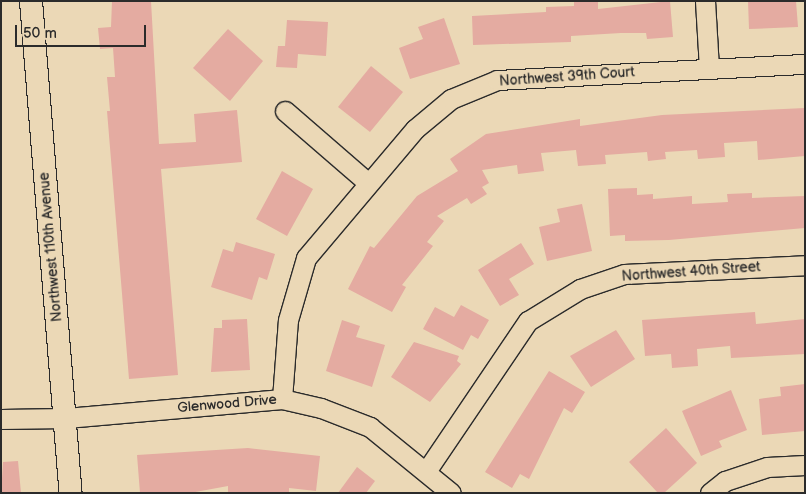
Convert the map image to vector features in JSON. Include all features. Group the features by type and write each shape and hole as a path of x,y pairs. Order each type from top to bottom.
{"street":[{"name":"Northwest 110th Avenue","path":"31,1 72,493"},
{"path":"705,1 709,68"},
{"name":"Northwest 39th Court","path":"282,400 288,320 306,258 367,182 415,129 451,100 498,80 805,64"},
{"path":"285,111 367,182"},
{"name":"Northwest 40th Street","path":"427,470 528,321 580,288 624,274 805,265"},
{"name":"Glenwood Drive","path":"66,418 282,400 321,408 370,427 427,470 451,493"},
{"path":"1,419 66,418"},
{"path":"710,493 725,481 767,467 805,465"}],"building":[{"path":"112,1 151,1 159,144 196,142 194,114 237,110 242,162 161,169 178,375 129,379 107,111 110,111 107,77 115,77 113,48 100,49 98,28 111,27"},
{"path":"574,1 598,1 598,9 670,1 673,37 647,39 646,33 621,33 571,36 571,42 473,45 472,16 546,12 546,7 574,6"},
{"path":"748,1 796,1 798,27 749,29"},
{"path":"444,18 460,64 410,79 399,48 423,39 418,27"},
{"path":"287,20 328,22 326,56 298,54 297,68 276,67 278,46 285,46"},
{"path":"228,29 263,61 230,101 193,68"},
{"path":"371,66 403,92 370,132 338,107"},
{"path":"805,108 805,156 758,160 757,141 724,143 725,157 698,159 697,150 665,152 666,159 648,161 647,152 605,155 606,164 578,166 576,150 541,153 544,171 518,174 517,165 482,170 489,183 482,187 487,194 471,204 467,198 437,216 444,221 427,242 433,246 402,285 406,287 392,312 348,289 370,246 374,248 417,196 458,171 450,159 486,134 580,119 580,126 662,115"},
{"path":"282,171 313,189 287,236 256,219"},
{"path":"637,188 637,195 653,194 653,199 692,196 692,204 728,202 727,194 752,193 752,198 805,196 805,228 669,240 625,241 625,235 610,236 608,189"},
{"path":"582,204 592,251 547,261 539,227 560,222 557,209"},
{"path":"236,242 275,254 267,280 259,277 252,300 211,287 223,249 233,252"},
{"path":"521,243 534,264 509,279 519,295 500,306 478,270"},
{"path":"461,305 489,320 478,339 471,335 463,350 423,329 435,307 454,317"},
{"path":"755,312 756,324 805,319 805,354 731,358 730,346 697,349 698,366 672,368 671,354 645,356 642,320"},
{"path":"247,319 250,370 211,372 214,328 222,328 222,320"},
{"path":"342,320 360,326 356,337 385,345 372,387 326,371"},
{"path":"616,330 635,359 591,387 570,356"},
{"path":"414,342 459,356 457,361 461,364 430,402 391,377"},
{"path":"549,371 585,392 572,413 564,408 529,479 520,474 512,488 485,472"},
{"path":"805,384 805,431 762,435 759,399 781,396 780,387"},
{"path":"731,390 747,430 719,441 722,447 701,456 682,411"},
{"path":"666,428 697,463 664,493 658,493 629,462"},
{"path":"248,448 320,456 316,491 289,488 289,493 228,493 228,486 190,493 140,493 137,455"},
{"path":"18,461 21,493 1,493 3,462"},
{"path":"357,467 375,481 366,493 338,493"}]}
